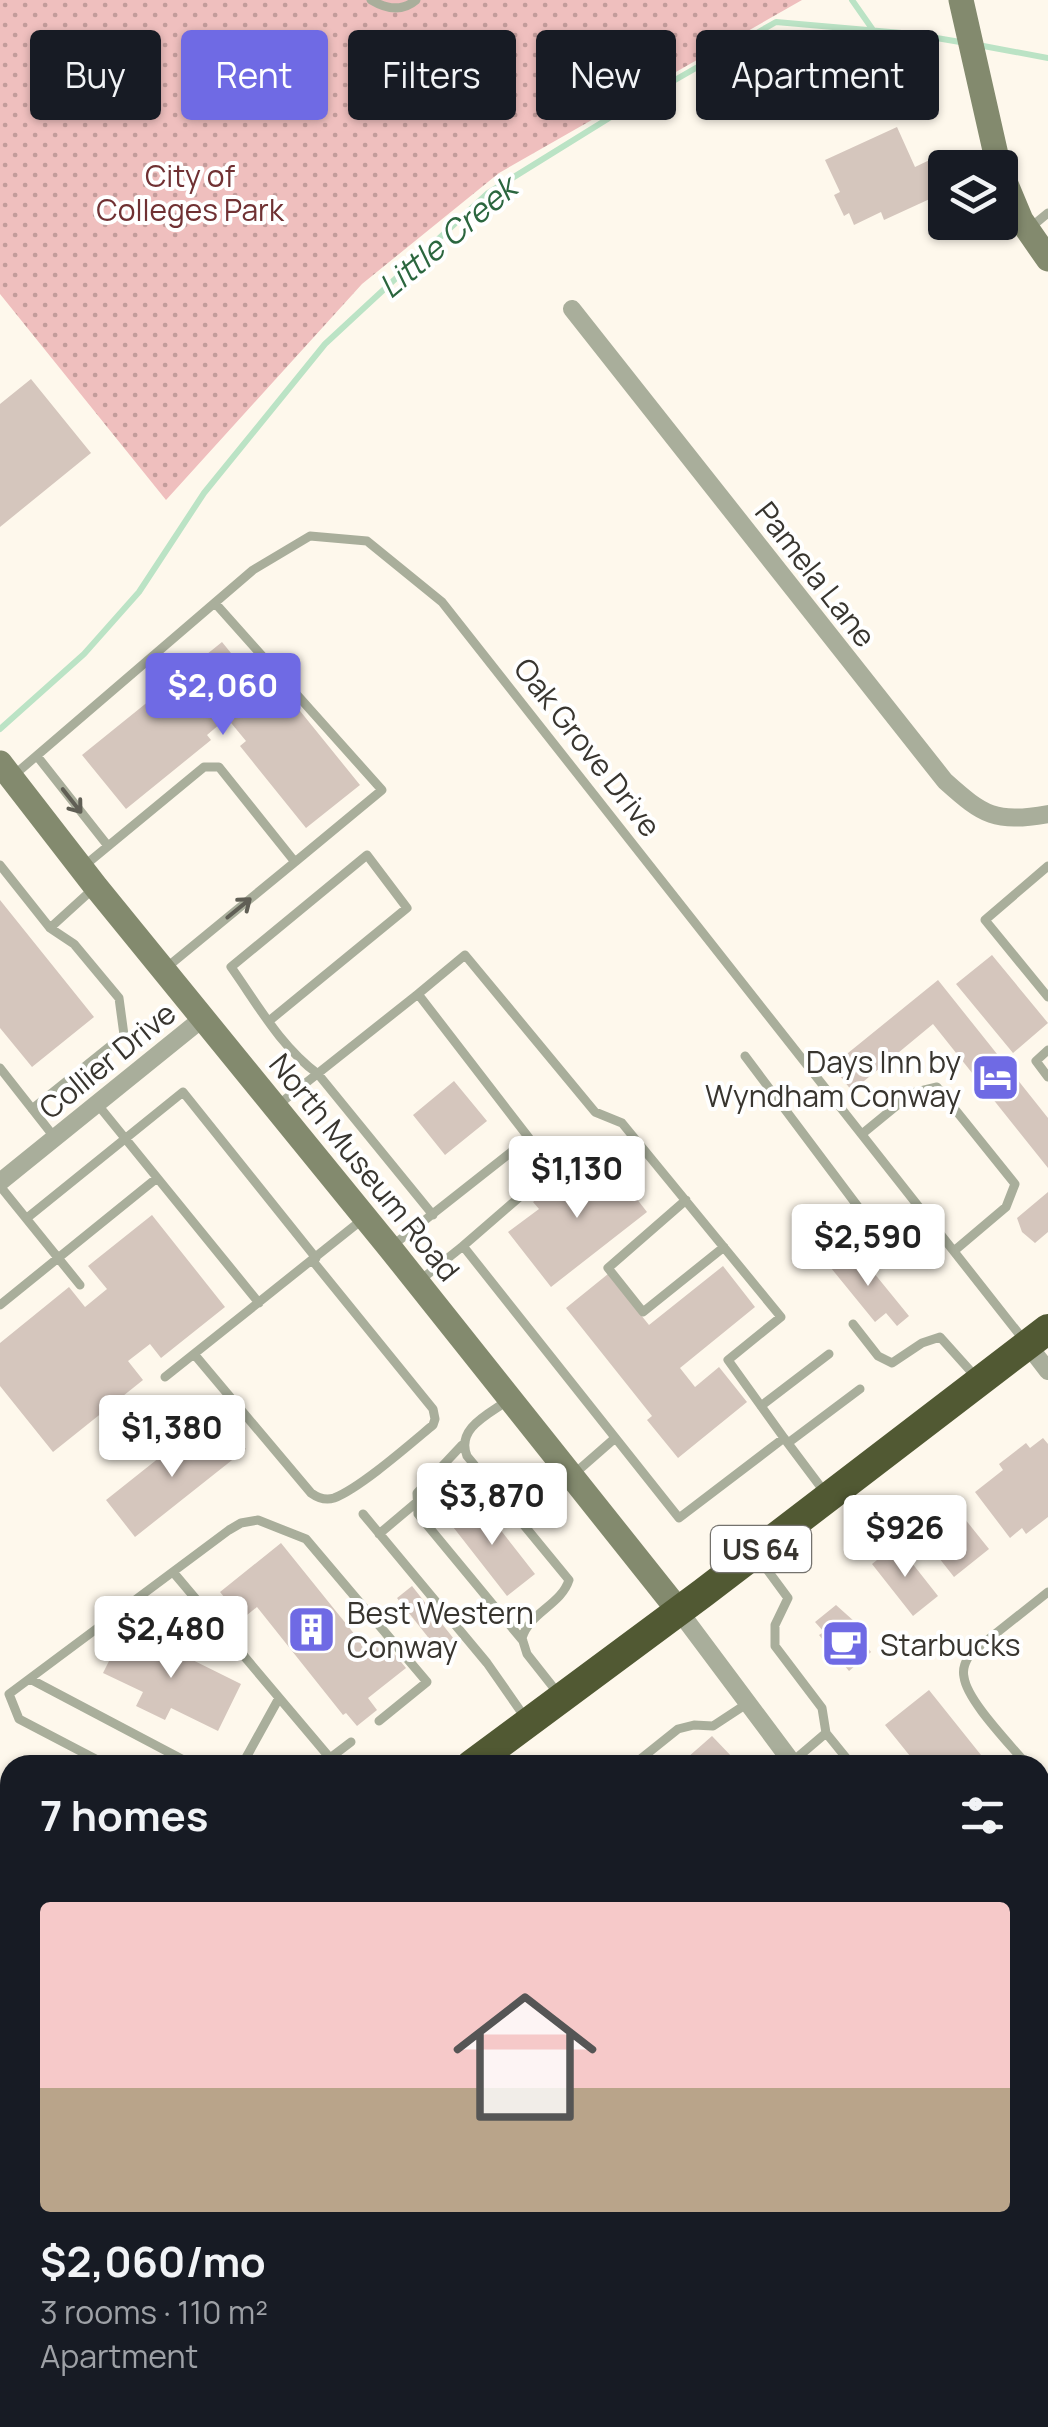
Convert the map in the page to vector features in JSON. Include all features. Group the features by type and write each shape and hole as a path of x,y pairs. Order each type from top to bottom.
{"highway":[{"name":"US 64","path":"493,1755 528,1723 1038,1337"}],"street":[{"path":"961,0 996,150"},
{"path":"1018,194 1038,222 1048,258"},
{"name":"Pamela Lane","path":"572,309 945,781 972,806 1003,820 1048,814"},
{"name":"North Museum Road","path":"6,770 679,1611"},
{"name":"Collier Drive","path":"0,1184 202,1018"},
{"path":"1038,1337 1048,1371"},
{"path":"679,1611 787,1755"}],"lane":[{"path":"371,0 396,8 416,0"},
{"name":"Oak Grove Drive","path":"6,770 36,756 253,570 310,536 367,541 442,602 954,1251 1038,1337"},
{"path":"164,970 382,790 215,603"},
{"path":"36,756 108,846"},
{"path":"50,928 108,846 204,767 219,767 295,862"},
{"path":"269,1021 406,908 367,855 231,967 293,1056 318,1074 433,1215"},
{"path":"0,865 50,928 74,944 119,998 124,1035 32,1109"},
{"path":"1048,866 985,920 1048,997"},
{"path":"276,1106 465,955 596,1112 622,1123 781,1316 728,1360 828,1498"},
{"path":"417,1283 553,1168 418,994"},
{"path":"1048,1050 1036,1061 1048,1077"},
{"path":"745,1056 862,1212 922,1211"},
{"path":"0,1068 55,1138"},
{"path":"862,1134 912,1093 937,1087 1015,1184 1006,1207 954,1251"},
{"path":"27,1218 184,1092 433,1408 436,1418 433,1425 390,1460 332,1498 320,1499 194,1354"},
{"path":"98,1105 259,1303"},
{"path":"390,1248 529,1138"},
{"path":"0,1306 157,1178"},
{"path":"0,1184 80,1285"},
{"path":"686,1200 608,1268 643,1312 724,1246"},
{"path":"165,1377 365,1218"},
{"path":"463,1246 678,1518 860,1389"},
{"path":"853,1324 878,1356 892,1363 922,1343 940,1337 980,1381"},
{"path":"761,1406 828,1354"},
{"path":"508,1400 470,1428 464,1435 465,1450 569,1580 565,1591 526,1627 524,1642 527,1654 562,1698"},
{"path":"570,1477 614,1440"},
{"path":"465,1450 417,1493 418,1514 524,1642"},
{"path":"379,1534 417,1502"},
{"path":"363,1514 487,1663 528,1723"},
{"path":"88,1755 20,1718 9,1694 241,1523 258,1520 306,1539 427,1682 379,1721"},
{"path":"756,1553 788,1598 775,1625 775,1646 822,1708 826,1733 844,1755"},
{"path":"174,1572 327,1755"},
{"path":"1019,1755 976,1700 964,1680 964,1666 970,1654 1048,1592"},
{"path":"30,1679 174,1755"},
{"path":"248,1755 279,1698"},
{"path":"645,1755 678,1728 694,1724 713,1726 748,1703"},
{"path":"802,1755 826,1733"},
{"path":"334,1755 351,1742"}],"green space":[{"name":"City of Colleges Park","path":"0,0 802,0 749,30 696,30 696,61 676,72 676,30 536,30 536,120 592,120 499,173 362,284 166,500 0,294"}],"building":[{"path":"897,127 915,167 928,161 928,200 884,220 881,212 854,225 849,213 844,216 834,195 840,192 825,160"},
{"path":"31,379 91,453 0,527 0,404"},
{"path":"222,642 262,691 275,680 360,785 306,828 240,746 246,741 227,718 207,735 211,740 126,809 82,755"},
{"path":"0,900 94,1017 32,1067 0,1028"},
{"path":"992,955 1048,1023 1013,1053 956,984"},
{"name":"Days Inn by Wyndham Conway","path":"938,980 1048,1118 1048,1168 933,1024 852,1091 832,1066"},
{"path":"454,1081 487,1121 445,1155 413,1115"},
{"path":"605,1158 647,1212 551,1287 508,1232 539,1209 533,1202 560,1181 566,1188"},
{"path":"1048,1192 1048,1232 1035,1243 1022,1232 1017,1218"},
{"path":"152,1215 225,1307 161,1358 150,1344 128,1361 143,1380 53,1452 0,1386 0,1343 69,1287 85,1307 107,1289 88,1266"},
{"path":"856,1251 909,1316 897,1326 886,1313 875,1322 831,1268 830,1262 836,1257 841,1263"},
{"path":"723,1266 755,1307 680,1368 695,1387 719,1367 747,1402 678,1458 647,1420 652,1416 566,1308 608,1274 649,1325"},
{"path":"229,1429 246,1449 135,1537 106,1500 189,1434 202,1450"},
{"path":"1043,1438 1048,1444 1048,1517 1026,1534 1022,1528 1010,1538 975,1492 1003,1470 999,1464 1026,1443 1030,1448"},
{"path":"948,1498 989,1549 954,1577 913,1525"},
{"path":"478,1501 535,1574 507,1596 450,1523"},
{"name":"Best Western Conway","path":"281,1543 368,1651 382,1639 406,1668 368,1698 377,1710 357,1726 346,1713 343,1715 257,1607 242,1619 220,1592"},
{"path":"897,1544 938,1596 913,1616 872,1564"},
{"path":"412,1586 454,1639 439,1651 397,1598"},
{"name":"Starbucks","path":"836,1605 855,1622 850,1626 871,1652 849,1671 819,1635 824,1632 815,1622"},
{"path":"126,1627 241,1684 218,1731 171,1708 165,1720 136,1706 143,1692 103,1673"},
{"path":"929,1690 981,1755 909,1755 885,1725"},
{"path":"712,1736 730,1755 690,1755"}],"waterway":[{"path":"852,0 873,30"},
{"name":"Little Creek","path":"0,729 84,654 139,592 204,493 325,344 488,193 776,22 913,34 966,43"},
{"name":"Little Creek","path":"978,45 1048,58"}],"place":[{"name":"Days Inn by Wyndham Conway","path":"996,1078"},
{"name":"Best Western Conway","path":"312,1629"},
{"name":"Starbucks","path":"845,1644"}]}
